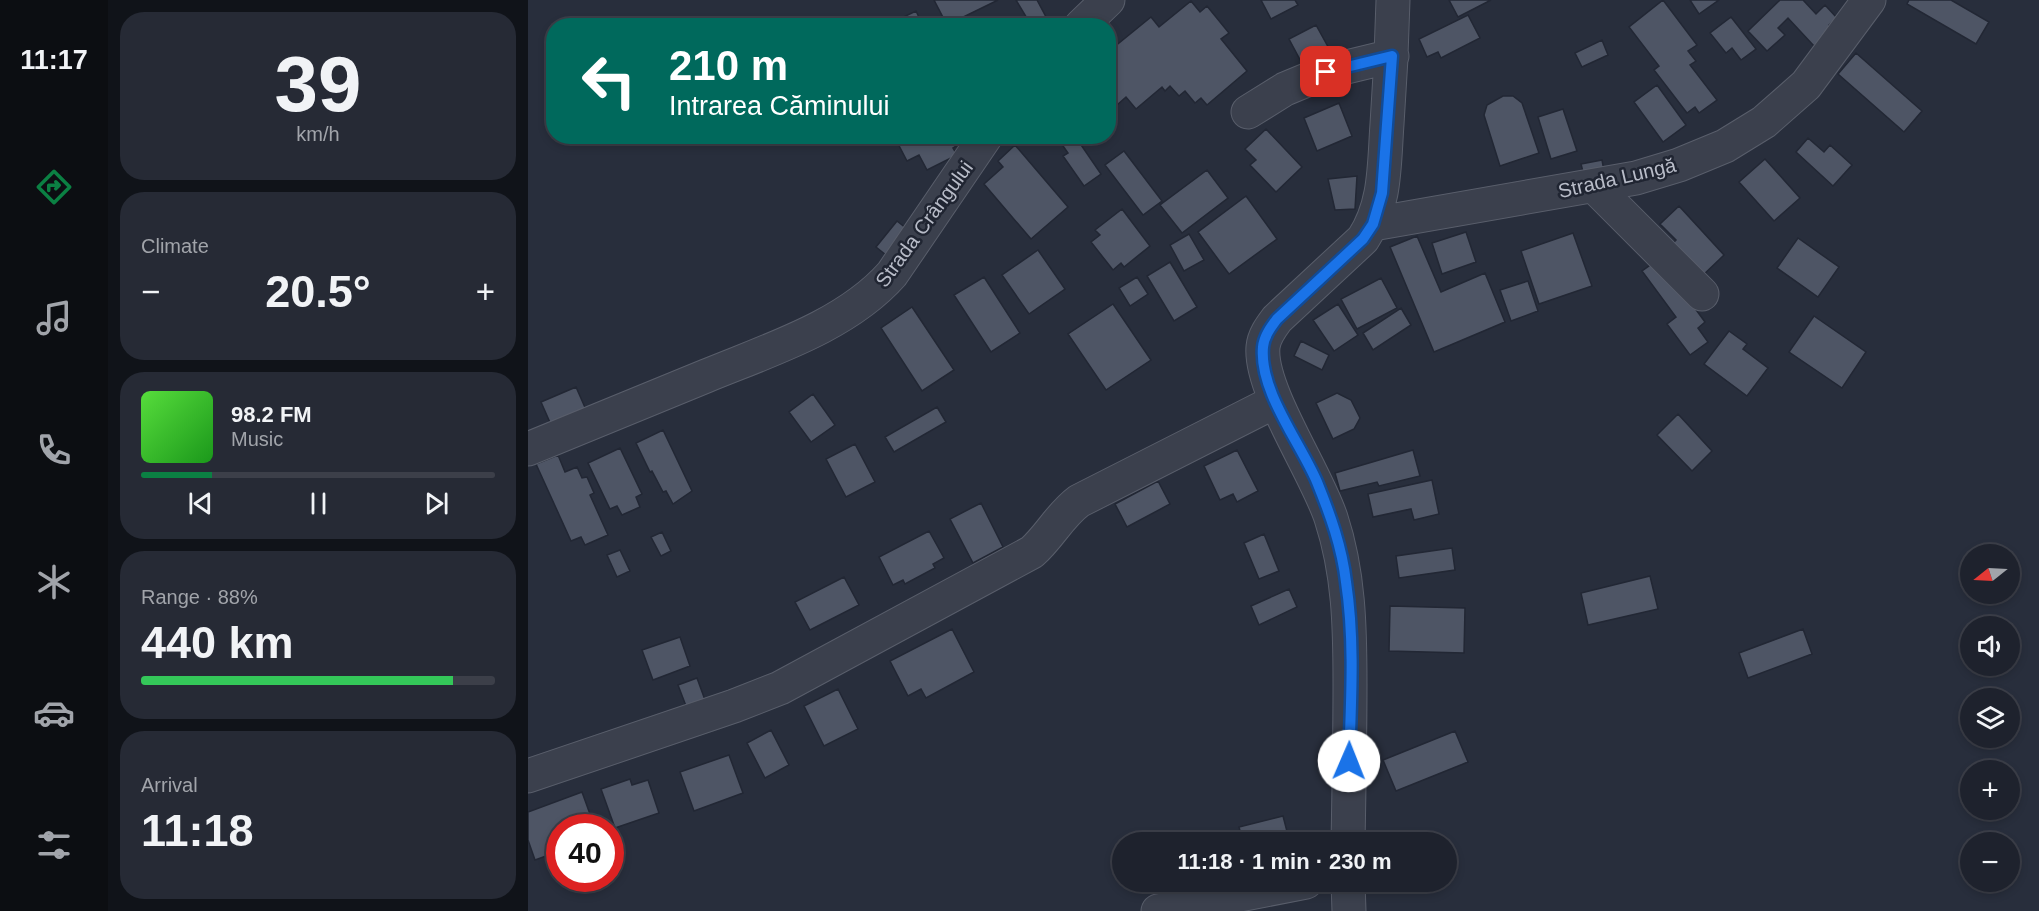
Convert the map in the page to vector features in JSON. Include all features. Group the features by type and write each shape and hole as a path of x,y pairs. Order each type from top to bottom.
{"street":[{"path":"1089,18 1108,0"},
{"path":"1348,832 1350,632 1346,582 1331,517 1313,474 1276,401 1263,360 1263,344 1268,331 1277,319 1363,239 1373,224 1382,193 1392,56 1393,0"},
{"name":"Strada Lungă","path":"1373,224 1595,187 1636,178 1678,165 1725,146 1764,123 1806,85 1869,0"},
{"path":"1248,112 1285,89 1326,72 1392,56"},
{"name":"Strada Crângului","path":"528,449 760,354 834,320 875,294 892,274 981,144"},
{"path":"1595,187 1702,294"},
{"path":"528,776 734,706 799,679 1032,552 1060,517 1079,501 1276,401"},
{"path":"1158,911 1255,892"},
{"path":"1348,892 1349,911"}],"building":[{"path":"934,0 998,0 961,18 943,18"},
{"path":"1016,0 1037,0 1046,17 1027,18"},
{"path":"1261,0 1295,0 1298,5 1271,19"},
{"path":"1449,0 1491,0 1458,17"},
{"path":"1663,0 1697,45 1688,51 1696,61 1690,65 1717,100 1699,113 1695,107 1687,113 1654,70 1659,66 1629,27"},
{"path":"1690,0 1719,0 1699,14"},
{"path":"1780,0 1803,0 1816,14 1825,5 1837,18 1829,25 1832,29 1814,46 1788,18 1778,28 1785,35 1767,51 1748,31"},
{"path":"1909,0 1951,0 1989,22 1976,44 1907,4"},
{"path":"1191,1 1200,12 1207,6 1229,33 1221,39 1247,71 1207,105 1201,98 1195,103 1185,91 1179,96 1170,86 1165,91 1162,87 1136,109 1126,97 1117,105 1116,45 1151,17 1159,27"},
{"path":"916,11 919,18 901,18"},
{"path":"1468,15 1480,38 1441,58 1438,52 1427,57 1419,39"},
{"path":"1731,17 1756,49 1741,60 1732,48 1726,53 1710,33"},
{"path":"1316,25 1332,54 1305,69 1289,39"},
{"path":"1602,40 1608,55 1582,67 1575,53"},
{"path":"1856,53 1922,111 1904,132 1838,74"},
{"path":"1657,85 1686,125 1663,142 1634,102"},
{"path":"1503,96 1513,96 1522,103 1539,153 1500,166 1484,115 1487,105"},
{"path":"1339,103 1352,136 1317,151 1304,118"},
{"path":"1563,109 1577,151 1551,159 1538,117"},
{"path":"1266,129 1302,167 1276,192 1250,165 1256,160 1245,149"},
{"path":"1808,138 1824,152 1830,145 1852,165 1833,186 1796,152"},
{"path":"898,144 958,145 953,148 957,155 927,170 919,155 907,161"},
{"path":"1062,144 1080,144 1101,174 1084,186 1063,156 1068,153"},
{"path":"1015,145 1068,207 1031,239 984,184 1003,167 998,161"},
{"path":"1124,151 1162,201 1143,215 1105,165"},
{"path":"1765,159 1800,198 1774,221 1739,182"},
{"path":"1602,160 1605,176 1585,180 1581,164"},
{"path":"1207,170 1228,198 1182,233 1160,205"},
{"path":"1357,176 1355,209 1335,210 1328,179"},
{"path":"1246,196 1277,239 1229,274 1198,232"},
{"path":"1679,206 1724,255 1699,279 1669,247 1676,240 1660,224"},
{"path":"1122,209 1150,246 1124,267 1121,263 1113,270 1091,242 1100,235 1095,230"},
{"path":"897,221 907,229 886,255 876,247"},
{"path":"1466,232 1476,262 1442,274 1432,243"},
{"path":"1573,233 1592,286 1539,304 1521,251"},
{"path":"1189,234 1204,260 1184,271 1170,245"},
{"path":"1417,236 1441,292 1485,273 1505,322 1434,352 1390,247"},
{"path":"1798,238 1839,267 1818,297 1777,268"},
{"path":"1038,250 1065,289 1029,314 1002,275"},
{"path":"1659,259 1705,322 1698,328 1708,342 1690,355 1667,324 1676,317 1642,271"},
{"path":"1170,262 1197,307 1174,321 1147,276"},
{"path":"984,277 1020,333 991,352 954,295"},
{"path":"1137,277 1148,294 1130,306 1119,288"},
{"path":"1381,278 1397,308 1357,329 1341,299"},
{"path":"1528,281 1538,311 1511,321 1500,290"},
{"path":"1113,304 1151,360 1106,390 1068,334"},
{"path":"1338,304 1358,335 1334,351 1313,320"},
{"path":"912,307 954,370 922,391 881,328"},
{"path":"1401,308 1411,325 1373,350 1363,333"},
{"path":"1814,316 1866,352 1842,388 1789,352"},
{"path":"1729,331 1747,344 1743,349 1768,368 1747,396 1704,364"},
{"path":"1301,341 1329,355 1322,370 1294,356"},
{"path":"576,387 587,412 552,427 541,402"},
{"path":"1337,393 1351,400 1360,418 1354,429 1333,439 1316,403"},
{"path":"813,394 835,425 811,442 789,412"},
{"path":"937,407 946,422 894,452 885,437"},
{"path":"1678,414 1712,451 1692,471 1657,435"},
{"path":"663,430 692,491 673,504 666,491 663,492 652,471 650,472 636,443"},
{"path":"855,444 875,482 846,497 826,459"},
{"path":"620,448 642,494 636,497 640,507 622,515 617,506 610,509 588,463"},
{"path":"1237,450 1258,491 1237,502 1233,494 1220,500 1204,466"},
{"path":"1413,450 1420,476 1379,486 1377,482 1340,491 1335,473"},
{"path":"558,455 565,472 577,467 582,478 587,477 594,493 590,495 608,535 585,545 581,537 571,541 536,464"},
{"path":"1432,480 1439,514 1414,520 1411,509 1373,517 1368,494"},
{"path":"1158,481 1170,504 1127,527 1115,504"},
{"path":"981,503 1003,547 973,563 950,519"},
{"path":"929,531 944,558 933,564 935,568 905,584 903,580 893,585 879,557"},
{"path":"662,532 671,551 661,556 651,537"},
{"path":"1264,534 1279,571 1259,579 1244,543"},
{"path":"1452,548 1455,570 1399,578 1396,556"},
{"path":"620,550 630,571 617,577 607,555"},
{"path":"1650,576 1658,609 1588,625 1581,593"},
{"path":"844,577 859,605 810,630 795,602"},
{"path":"1289,589 1297,607 1259,625 1251,606"},
{"path":"1390,606 1465,608 1464,653 1389,651"},
{"path":"952,629 974,672 926,698 921,689 908,696 890,661"},
{"path":"1803,629 1812,654 1748,678 1739,653"},
{"path":"680,637 690,666 653,680 642,650"},
{"path":"697,678 705,700 686,706 678,685"},
{"path":"838,689 858,729 824,746 804,706"},
{"path":"771,730 789,765 765,778 747,743"},
{"path":"1455,731 1468,762 1396,791 1383,760"},
{"path":"729,755 743,793 694,811 680,772"},
{"path":"630,779 632,785 648,780 659,813 624,825 624,814 610,814 601,789"},
{"path":"582,792 590,814 546,814 546,856 535,860 528,840 528,812"},
{"path":"1283,816 1287,832 1240,832 1239,827"}],"route":[{"path":"1326,72 1392,56 1379,207 1373,224 1363,239 1277,319 1268,331 1263,344 1263,360 1276,401 1313,474 1331,517 1340,550 1350,620 1349,761"}]}
